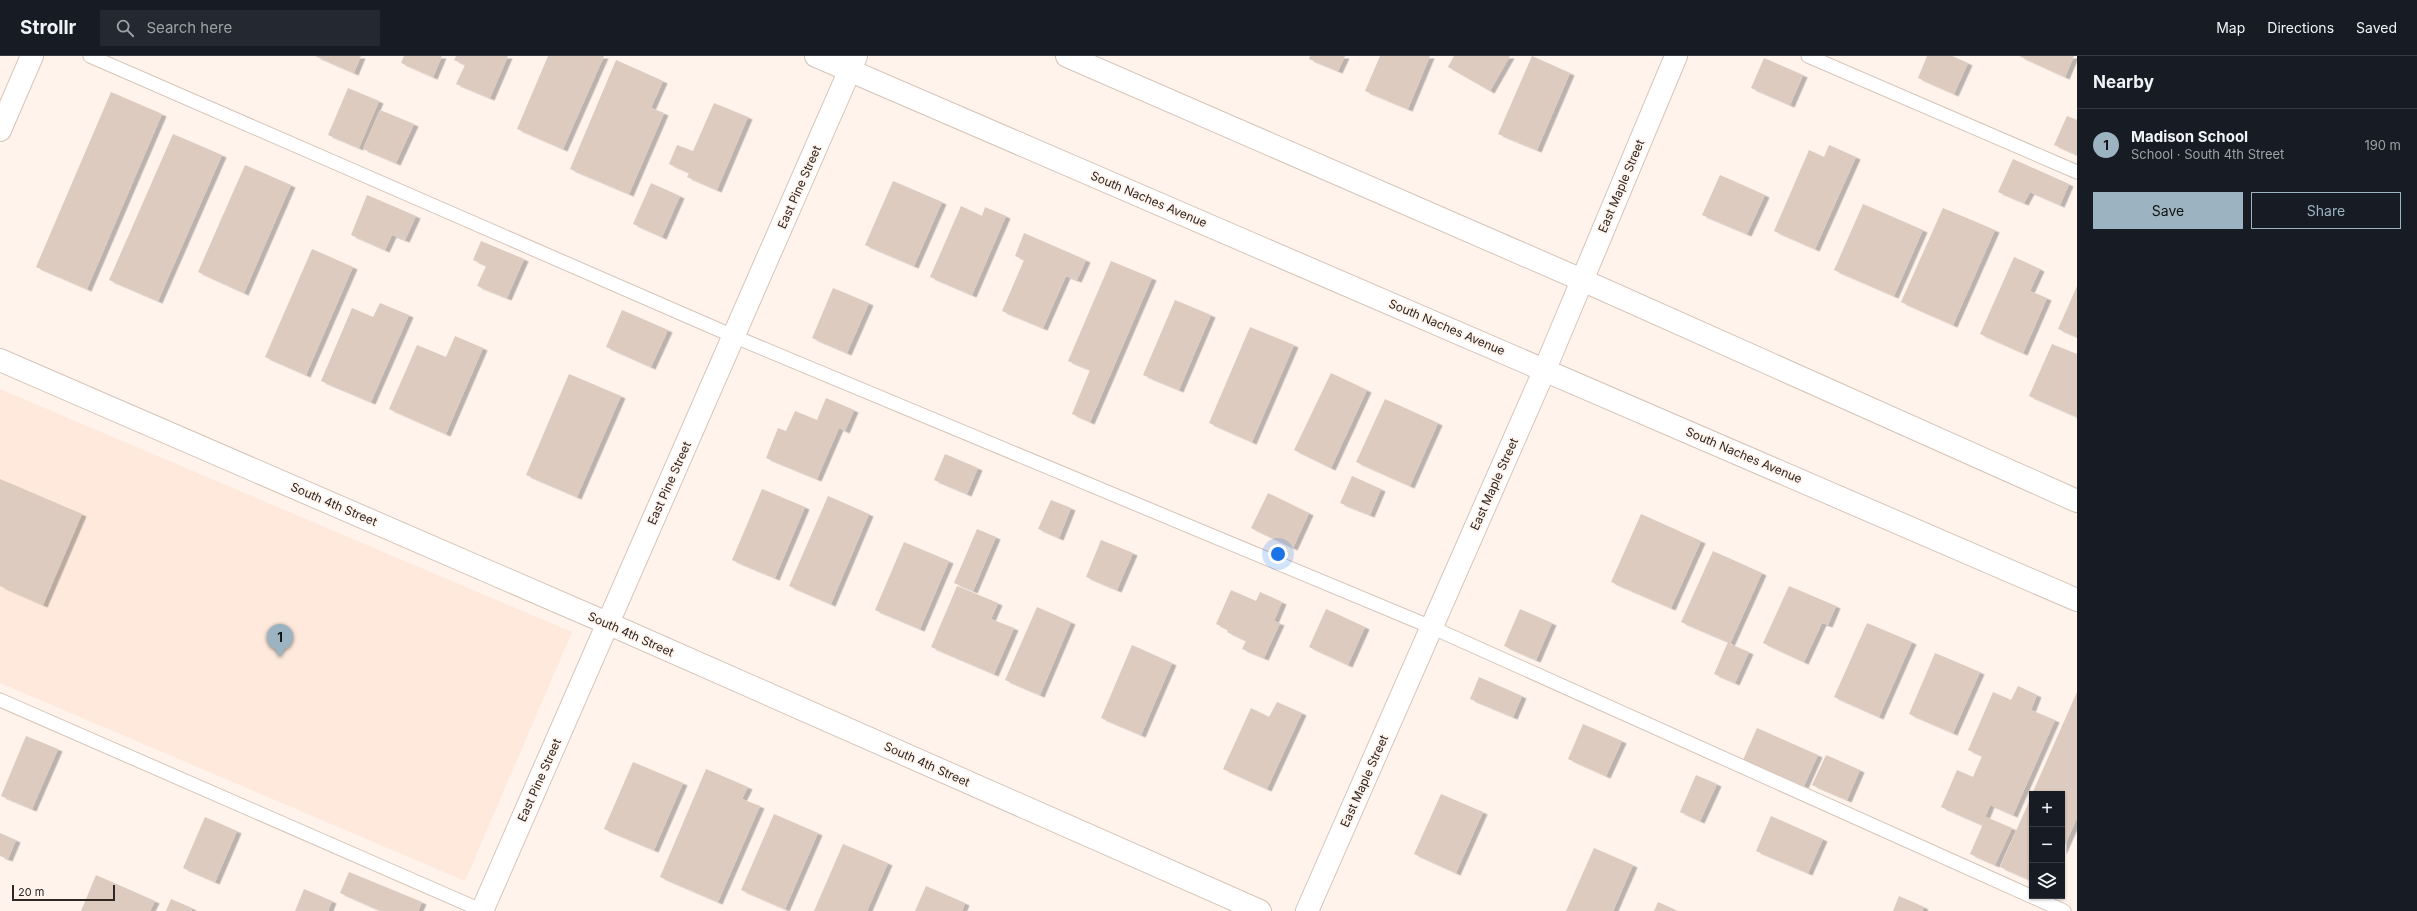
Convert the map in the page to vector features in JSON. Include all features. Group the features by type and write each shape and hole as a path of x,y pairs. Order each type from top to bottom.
{"street":[{"path":"0,130 32,56"},
{"name":"South Naches Avenue","path":"816,56 853,63 1545,369 2077,600"},
{"path":"1067,56 1582,280 2077,502"},
{"name":"East Maple Street","path":"1307,911 1545,369 1676,56"},
{"name":"East Pine Street","path":"482,911 853,63"},
{"name":"South 4th Street","path":"0,360 607,623 1260,911"}],"lane":[{"path":"90,56 733,336 1431,628 2064,911"},
{"path":"1808,56 2077,172"},
{"path":"0,700 482,911"}],"shaded area":[{"path":"0,389 572,632 465,881 0,683"}],"building":[{"path":"315,56 361,56 354,73"},
{"path":"404,56 442,56 433,77 401,63"},
{"path":"456,56 508,56 490,98 456,84 465,65 454,60"},
{"path":"548,56 604,56 563,149 517,129"},
{"path":"1310,56 1345,56 1338,71 1309,59"},
{"path":"1380,56 1430,56 1408,109 1365,91"},
{"path":"1454,56 1510,56 1490,91 1448,67"},
{"path":"1532,56 1570,73 1537,150 1498,134"},
{"path":"1927,56 1952,56 1968,63 1954,94 1918,78"},
{"path":"2019,56 2074,56 2065,77"},
{"path":"1764,58 1803,75 1790,105 1751,88"},
{"path":"616,60 663,81 651,108 664,113 629,194 570,169"},
{"path":"348,88 379,101 359,148 328,135"},
{"path":"111,92 162,114 87,289 36,267"},
{"path":"714,103 748,117 717,190 687,177 689,173 669,164 677,145 693,151"},
{"path":"380,110 414,124 396,163 363,149"},
{"path":"2067,116 2077,120 2077,155 2054,145"},
{"path":"173,134 222,155 158,301 109,280"},
{"path":"1829,145 1856,157 1815,249 1774,231 1809,150 1824,157"},
{"path":"2013,159 2069,184 2060,205 2030,192 2024,203 1998,192"},
{"path":"245,165 291,185 244,293 198,272"},
{"path":"1720,175 1765,195 1747,234 1702,215"},
{"path":"893,181 942,202 914,266 865,245"},
{"path":"651,183 680,196 662,237 633,224"},
{"path":"367,195 416,216 405,240 392,235 385,250 351,235"},
{"path":"1863,204 1923,230 1894,296 1834,270"},
{"path":"961,206 982,216 985,207 1006,216 972,295 930,277"},
{"path":"1943,208 1995,230 1953,325 1901,302"},
{"path":"1024,233 1086,260 1077,280 1066,276 1043,328 1002,311 1024,260 1015,256"},
{"path":"481,241 524,259 507,298 477,286 486,266 473,260"},
{"path":"312,249 353,267 306,375 265,357"},
{"path":"2014,257 2040,269 2030,291 2047,298 2023,353 1980,334"},
{"path":"1111,261 1152,278 1090,422 1072,414 1090,370 1068,361"},
{"path":"2077,286 2077,337 2058,329"},
{"path":"833,288 869,303 847,353 812,338"},
{"path":"1175,300 1211,315 1179,390 1143,375"},
{"path":"380,303 409,315 371,402 321,381 352,308 373,317"},
{"path":"622,310 668,330 651,367 606,347"},
{"path":"1250,327 1294,345 1252,442 1209,423"},
{"path":"455,336 483,348 446,434 389,409 417,345 446,357"},
{"path":"2052,344 2077,354 2077,417 2029,396"},
{"path":"1331,373 1367,390 1331,468 1294,450"},
{"path":"569,374 621,396 577,497 526,475"},
{"path":"826,398 854,410 845,431 839,428 817,479 766,458 778,428 786,431 795,411 817,420"},
{"path":"1385,399 1438,423 1410,486 1356,462"},
{"path":"945,454 978,468 967,494 934,480"},
{"path":"1352,476 1381,489 1370,515 1340,503"},
{"path":"0,479 82,514 43,605 0,586"},
{"path":"762,489 805,507 775,578 732,560"},
{"path":"1268,493 1309,513 1293,548 1251,528"},
{"path":"828,496 869,514 831,604 789,586"},
{"path":"1051,500 1071,508 1059,538 1038,529"},
{"path":"1641,514 1701,541 1671,608 1611,582"},
{"path":"977,529 996,537 973,591 954,583"},
{"path":"1101,540 1133,553 1117,590 1086,577"},
{"path":"904,542 949,561 920,629 875,610"},
{"path":"1713,551 1762,573 1730,644 1749,652 1735,683 1714,674 1728,642 1681,622"},
{"path":"957,586 998,603 991,619 1014,628 994,674 931,647"},
{"path":"1789,586 1836,606 1828,625 1822,623 1804,662 1763,643"},
{"path":"1231,590 1256,601 1260,592 1282,602 1274,621 1280,623 1264,658 1242,649 1246,641 1227,632 1228,630 1216,624"},
{"path":"1037,607 1071,622 1040,695 1005,680"},
{"path":"1326,609 1365,627 1348,665 1309,647"},
{"path":"1520,609 1552,623 1536,660 1504,646"},
{"path":"1867,623 1912,642 1879,717 1834,697"},
{"path":"1132,645 1172,663 1141,735 1101,718"},
{"path":"1935,653 1980,672 1953,733 1909,714"},
{"path":"1479,677 1522,696 1513,717 1470,699"},
{"path":"2018,686 2037,695 2031,710 2055,720 2013,815 1990,805 1982,825 1941,807 1957,770 1973,777 1982,756 1968,750 1993,692 2011,700"},
{"path":"2077,692 2077,818 2065,845 2065,791 2033,791"},
{"path":"1277,702 1302,713 1267,789 1223,769 1251,708 1269,717"},
{"path":"1583,724 1622,741 1606,776 1568,759"},
{"path":"1757,728 1818,755 1804,786 1743,760"},
{"path":"26,736 58,749 32,809 1,796"},
{"path":"1826,755 1860,770 1847,800 1812,785"},
{"path":"633,762 683,783 654,850 604,829"},
{"path":"706,769 748,787 742,799 760,806 718,902 660,877"},
{"path":"1696,775 1717,784 1700,821 1680,812"},
{"path":"1441,794 1483,812 1456,873 1414,854"},
{"path":"2029,802 2029,880 2000,867"},
{"path":"774,814 818,833 785,909 741,890"},
{"path":"1771,816 1823,839 1808,873 1756,851"},
{"path":"205,817 237,831 215,882 183,868"},
{"path":"1986,817 2012,828 1995,865 1970,854"},
{"path":"0,833 16,840 8,859 0,856"},
{"path":"843,844 888,863 867,911 814,911"},
{"path":"1594,848 1633,865 1613,911 1566,911"},
{"path":"349,872 422,902 418,911 381,911 340,893"},
{"path":"96,875 155,901 150,911 81,911"},
{"path":"926,886 965,903 962,911 915,911"},
{"path":"304,889 332,901 328,911 295,911"},
{"path":"1899,896 1924,907 1922,911 1893,911"},
{"path":"171,899 192,908 191,911 166,911"},
{"path":"1658,902 1678,911 1654,911"}],"place":[{"name":"Madison School","path":"280,657"}]}
